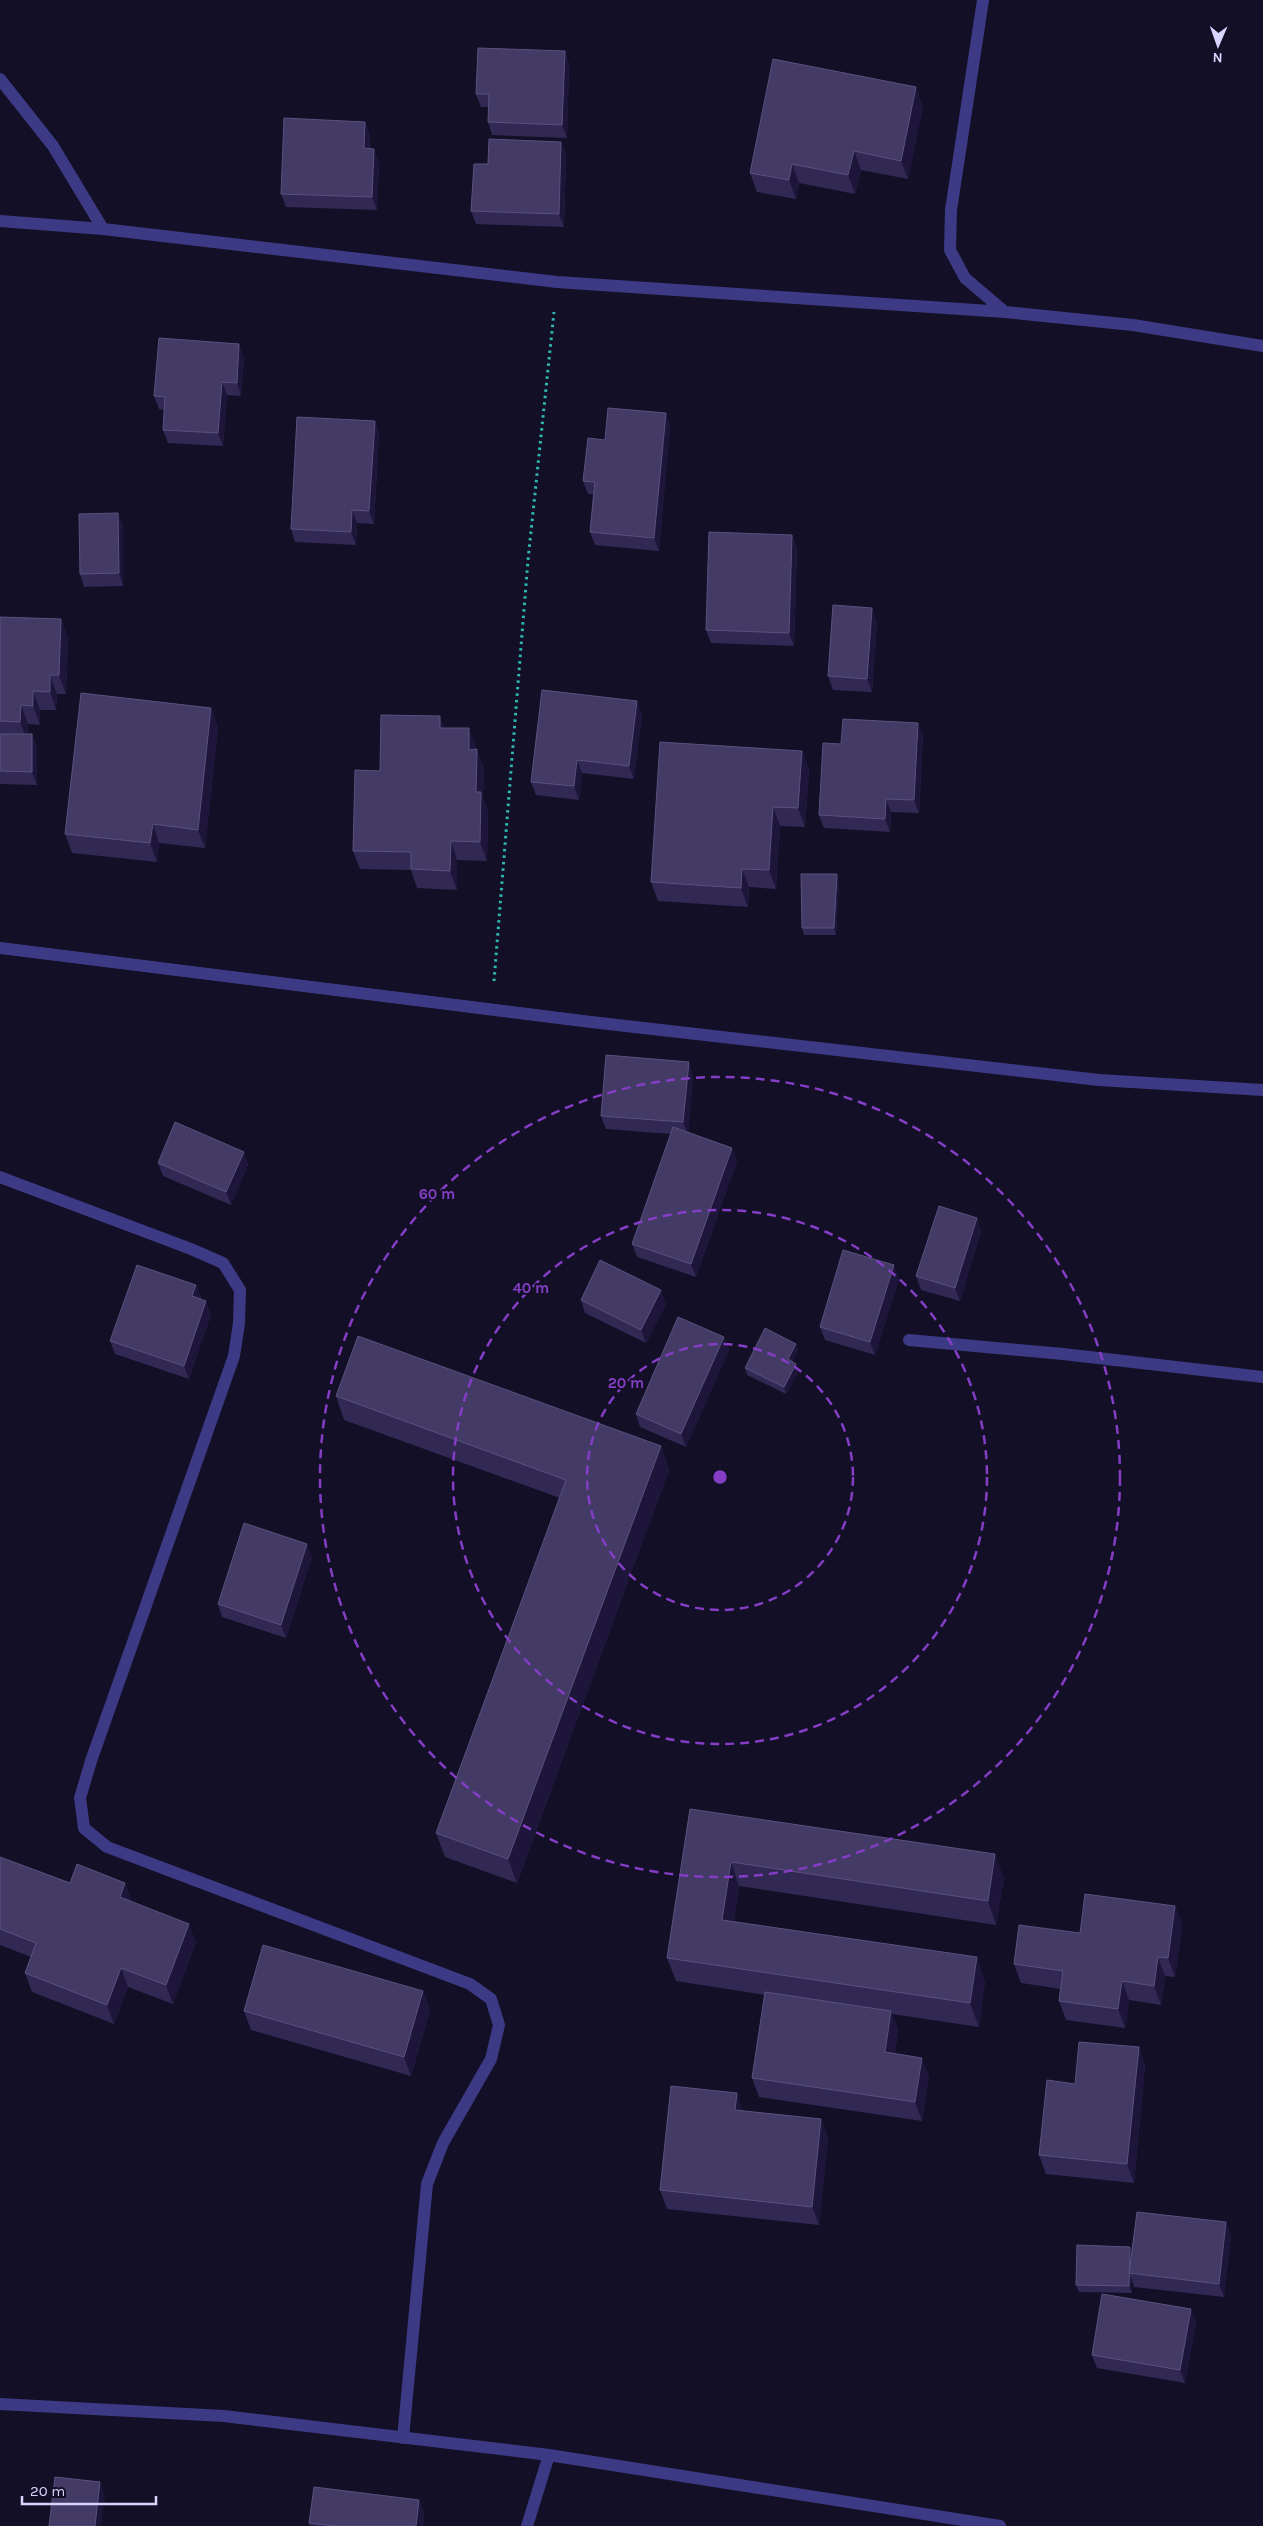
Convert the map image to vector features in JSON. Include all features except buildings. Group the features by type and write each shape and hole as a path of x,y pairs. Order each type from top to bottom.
{"street":[{"path":"983,0 951,210 950,250 965,278 1005,312"},
{"path":"0,79 52,146 103,230"},
{"path":"0,221 103,230 557,282 1005,312 1133,325 1263,346"},
{"path":"0,948 492,1009 1090,1079 1263,1090"},
{"path":"0,1177 191,1249 223,1263 240,1290 239,1323 234,1356 90,1761 80,1798 84,1828 107,1847 470,1984 492,1998 499,2025 491,2059 443,2143 427,2184 403,2438"},
{"path":"909,1340 1063,1354 1263,1377"},
{"path":"0,2404 224,2416 548,2455 1000,2526"},
{"path":"527,2526 548,2455"}],"path":[{"path":"492,1009 527,570 557,282"}]}
